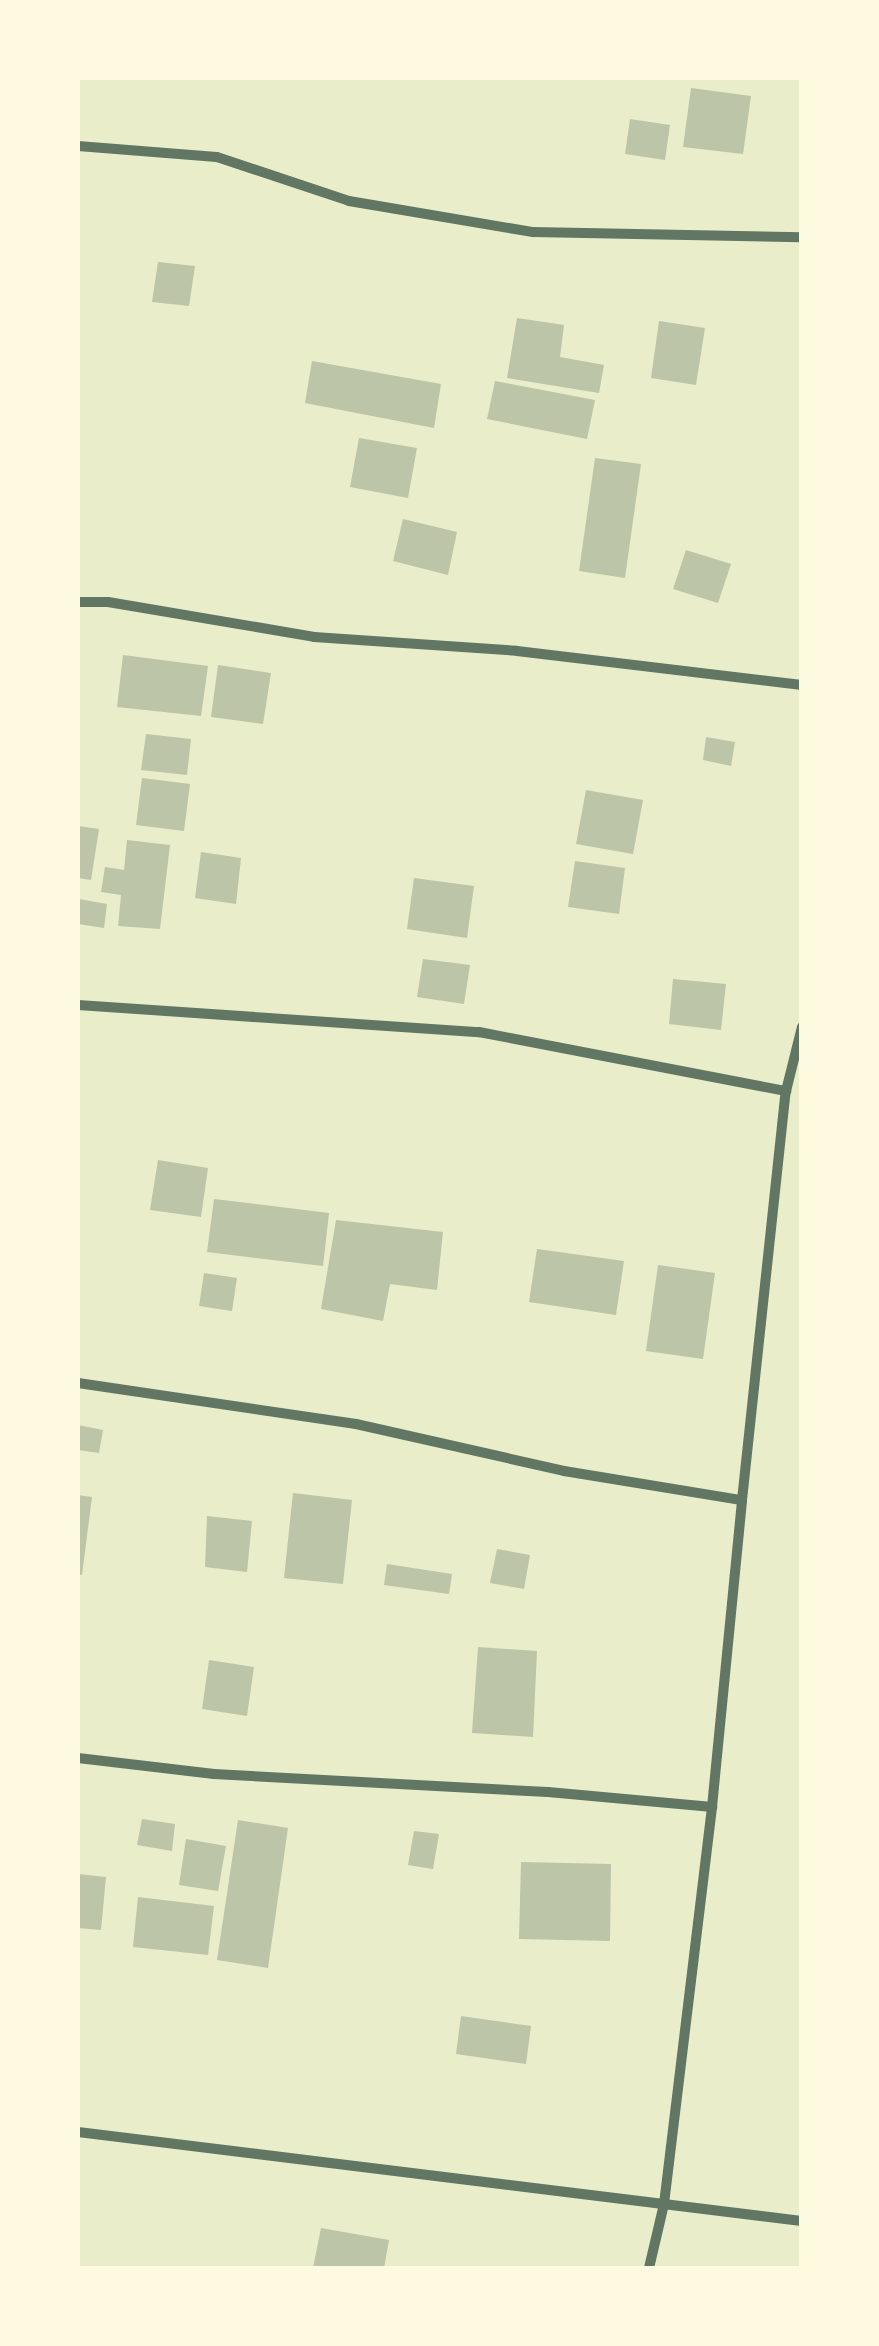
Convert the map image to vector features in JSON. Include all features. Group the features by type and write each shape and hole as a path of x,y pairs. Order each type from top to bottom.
{"street":[{"path":"78,146 218,157 349,202 534,232 802,237"},
{"path":"78,602 108,602 314,638 517,651 802,685"},
{"path":"78,1005 479,1032 786,1092"},
{"path":"649,2268 664,2204 712,1807 786,1092 802,1027"},
{"path":"78,1382 356,1424 564,1470 742,1500"},
{"path":"78,1758 214,1774 548,1792 712,1807"},
{"path":"78,2132 802,2221"}],"building":[{"path":"691,88 751,96 743,154 683,147"},
{"path":"630,119 670,125 665,160 625,154"},
{"path":"158,262 195,266 189,306 152,302"},
{"path":"517,318 564,325 560,357 604,365 599,393 507,378"},
{"path":"659,321 705,328 696,385 651,378"},
{"path":"312,361 441,384 434,428 305,403"},
{"path":"495,381 595,400 587,439 487,419"},
{"path":"359,438 417,448 408,498 350,487"},
{"path":"595,458 641,464 625,578 579,571"},
{"path":"403,519 457,532 448,575 393,561"},
{"path":"686,550 731,564 718,603 673,589"},
{"path":"123,655 208,666 201,716 117,707"},
{"path":"218,665 271,673 263,724 211,717"},
{"path":"146,734 191,739 187,775 141,770"},
{"path":"706,737 735,742 731,766 703,760"},
{"path":"142,778 190,784 184,831 136,825"},
{"path":"586,790 643,800 633,854 576,844"},
{"path":"78,826 99,829 91,880 78,878"},
{"path":"127,840 170,845 160,929 118,926 121,895 101,892 105,867 124,870"},
{"path":"201,852 241,858 236,904 195,898"},
{"path":"575,861 625,868 619,914 568,907"},
{"path":"414,878 474,886 467,938 407,929"},
{"path":"79,899 107,904 104,928 78,924"},
{"path":"423,959 470,965 464,1004 417,997"},
{"path":"673,979 726,984 721,1030 669,1024"},
{"path":"158,1160 208,1168 201,1217 150,1210"},
{"path":"214,1199 329,1213 323,1266 207,1252"},
{"path":"336,1220 443,1232 437,1290 390,1284 383,1321 321,1309"},
{"path":"537,1249 624,1261 616,1315 529,1302"},
{"path":"658,1265 715,1273 703,1359 646,1351"},
{"path":"204,1273 237,1278 232,1311 199,1306"},
{"path":"78,1425 103,1430 99,1453 78,1450"},
{"path":"293,1493 352,1500 343,1584 284,1578"},
{"path":"78,1495 92,1497 82,1575 78,1574"},
{"path":"207,1516 252,1521 247,1572 205,1567"},
{"path":"497,1549 530,1555 524,1589 490,1583"},
{"path":"387,1564 452,1574 449,1594 384,1585"},
{"path":"478,1647 537,1651 533,1737 472,1733"},
{"path":"209,1660 254,1667 247,1716 202,1709"},
{"path":"142,1819 175,1824 172,1851 137,1845"},
{"path":"238,1820 288,1828 268,1968 217,1960"},
{"path":"414,1831 439,1834 433,1869 408,1865"},
{"path":"186,1839 226,1846 218,1891 179,1885"},
{"path":"521,1862 611,1864 610,1941 519,1939"},
{"path":"78,1874 106,1877 101,1930 78,1928"},
{"path":"138,1897 214,1906 208,1955 133,1947"},
{"path":"461,2016 531,2026 526,2064 456,2054"},
{"path":"321,2228 389,2240 384,2268 313,2268"}]}
